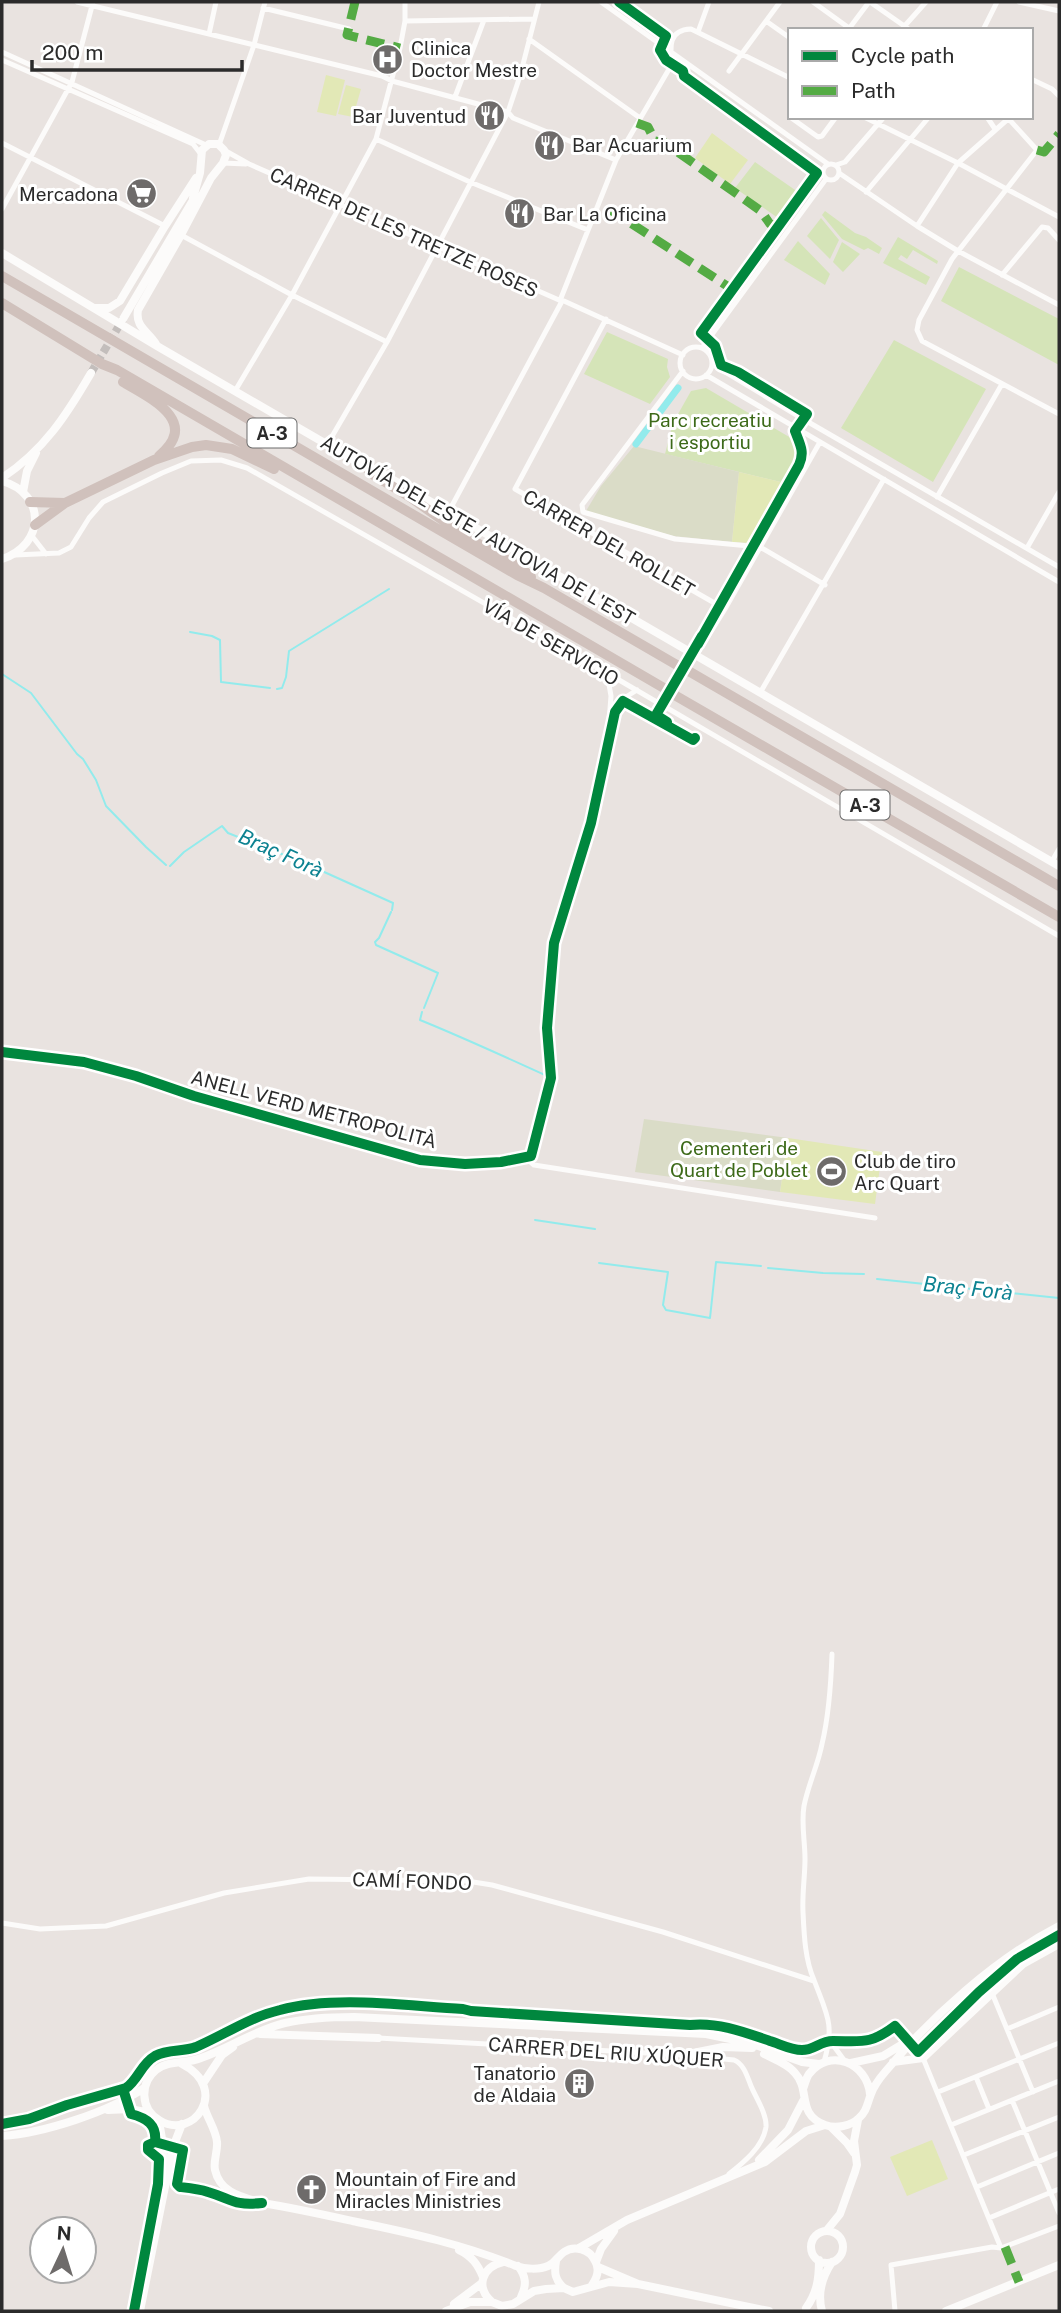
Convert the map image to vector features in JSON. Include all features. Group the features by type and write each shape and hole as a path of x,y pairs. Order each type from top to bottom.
{"highway":[{"name":"AUTOVÍA DEL ESTE / AUTOVIA DE L'EST","path":"2,276 1059,886"},
{"name":"A-3","path":"2,303 102,364 129,377 1059,917"},
{"path":"102,364 114,377 158,403 172,418 175,433 172,442 154,460"},
{"path":"33,530 65,503 154,460 206,445 232,449 280,473 352,515 376,522"},
{"path":"366,467 372,474 465,536 521,568 544,588"},
{"path":"30,502 65,503"}],"street":[{"path":"78,2 382,76 455,97 508,113 513,118 616,160"},
{"path":"209,34 216,2"},
{"path":"235,391 292,295 376,139 405,22 405,2"},
{"path":"327,445 387,342 508,113 539,2"},
{"path":"601,2 828,164 845,162 882,119"},
{"path":"698,32 709,2"},
{"path":"729,71 780,2"},
{"path":"813,2 847,28"},
{"path":"849,28 869,2 904,25 926,2"},
{"path":"985,28 997,2"},
{"path":"1019,2 1058,11 1059,2"},
{"path":"2,209 72,82 93,4"},
{"path":"221,148 264,5 349,29"},
{"path":"405,22 534,19"},
{"path":"455,97 484,20"},
{"path":"766,21 788,37"},
{"path":"448,513 561,300 616,160 672,64 669,47 674,37 682,30 698,32 788,77"},
{"path":"529,38 640,118"},
{"path":"2,51 206,145 221,148 226,155 222,165 194,198 123,319"},
{"path":"2,60 193,144 210,169 222,165"},
{"path":"1033,80 1052,89 1059,96"},
{"path":"795,119 815,135 822,136 834,119"},
{"path":"868,119 1059,217"},
{"path":"866,192 928,119"},
{"path":"988,119 995,129"},
{"path":"917,226 958,163 1006,119"},
{"path":"1008,119 1037,150 951,261 919,320 917,331 922,341 1059,415"},
{"path":"376,139 470,183 589,230"},
{"path":"2,143 164,226"},
{"path":"194,198 201,157 206,145"},
{"name":"CARRER DE LES TRETZE ROSES","path":"221,148 249,164 683,355"},
{"name":"CARRER DE LES TRETZE ROSES","path":"222,165 249,164"},
{"path":"826,179 822,170 828,164"},
{"path":"836,165 839,173 917,226 1059,305"},
{"path":"93,308 109,307 120,301 164,226 200,173"},
{"path":"826,179 834,180 839,173"},
{"path":"157,346 151,335 140,326 138,310 211,178"},
{"path":"702,348 826,179"},
{"path":"1002,275 1044,226 1059,240"},
{"path":"181,234 292,295 387,342"},
{"path":"2,253 327,445 383,474 1056,864 1059,849"},
{"name":"CARRER DEL ROLLET","path":"606,319 515,489 725,609"},
{"path":"691,348 702,348 711,356 712,364 706,375 692,378 683,371 683,355 691,348"},
{"path":"712,364 1059,567"},
{"path":"683,371 581,509 587,514 675,539 760,547 825,585"},
{"path":"23,492 27,471 37,451 64,417 92,373"},
{"path":"706,375 1059,582"},
{"path":"937,497 1002,384"},
{"path":"696,656 820,442"},
{"path":"37,451 2,480 23,492 30,502 33,530 46,554"},
{"name":"VÍA DE SERVICIO","path":"15,555 59,553 71,547 89,518 103,502 191,461 221,460 247,468 637,690 1059,936"},
{"path":"761,693 884,479"},
{"path":"1027,548 1059,492"},
{"path":"2,559 22,550 33,530"},
{"path":"607,673 611,696 600,778 552,941 544,1027 548,1077 526,1158 534,1166 875,1218"},
{"path":"609,722 621,699 637,690"},
{"name":"ANELL VERD METROPOLITÀ","path":"2,1052 95,1065 420,1160 465,1164 526,1158"},
{"path":"751,2166 770,2151 788,2130 803,2101 803,2089 808,2075 821,2063 830,2041 825,2005 814,1981 804,1928 805,1858 802,1820 804,1804 822,1744 832,1654"},
{"name":"CAMÍ FONDO","path":"2,1923 40,1929 106,1926 224,1893 309,1879 467,1881 492,1885 663,1932 814,1981"},
{"path":"619,2225 601,2249 596,2280 592,2285 583,2291 573,2292 564,2288 557,2281 554,2272 556,2261 569,2249 579,2248 619,2225 765,2162 806,2132 828,2126 845,2126 858,2120 867,2109 870,2095 878,2080 928,2027 975,1983 1014,1952 1059,1926"},
{"path":"893,2062 923,2058 1023,1964 1059,1944"},
{"path":"992,1993 1033,2092"},
{"path":"1007,2029 1059,2007"},
{"path":"212,2129 200,2122 170,2125 159,2121 150,2113 145,2101 144,2088 149,2077 158,2068 170,2063 183,2064 201,2059 252,2034 284,2023 354,2017 706,2034 802,2062 821,2063 870,2060 883,2056 928,2027"},
{"path":"204,2082 222,2055 252,2034 378,2038"},
{"name":"CARRER DEL RIU XÚQUER","path":"378,2038 683,2055 740,2062 764,2116 766,2128 754,2152 725,2178"},
{"path":"733,2040 791,2068 797,2074 803,2089"},
{"path":"830,2041 847,2062 866,2076 870,2095"},
{"path":"938,2092 1059,2043"},
{"path":"683,2055 723,2047 752,2048"},
{"path":"923,2058 1002,2248"},
{"path":"140,2311 173,2147 186,2123 199,2115 204,2106 204,2082 195,2070 183,2064"},
{"path":"976,2077 989,2109"},
{"path":"951,2124 1059,2081"},
{"path":"2,2136 26,2133 100,2110 128,2099 144,2088"},
{"path":"1012,2100 1059,2213"},
{"path":"803,2101 811,2116 828,2126 847,2143 855,2156"},
{"path":"204,2106 217,2138 215,2168 222,2185 231,2192 262,2203 461,2245 528,2269 543,2268 556,2261"},
{"path":"100,2110 130,2109 150,2113"},
{"path":"964,2155 1059,2117"},
{"path":"803,2310 812,2307 821,2311 820,2291 823,2278 843,2248 839,2236 840,2214 857,2165 854,2141 858,2120"},
{"path":"159,2121 163,2145 164,2185"},
{"path":"977,2187 1059,2154"},
{"path":"989,2218 1059,2189"},
{"path":"832,2262 819,2260 812,2253 811,2242 817,2234 827,2230 840,2214"},
{"path":"895,2311 891,2265 992,2247 1002,2248 1059,2226"},
{"path":"827,2230 839,2236"},
{"path":"437,2240 468,2254 479,2267 486,2297 502,2306 513,2304 522,2297 546,2288 564,2288"},
{"path":"579,2248 592,2255 597,2264 638,2284"},
{"path":"803,2310 814,2296 819,2260"},
{"path":"445,2311 473,2291 487,2269 503,2262"},
{"path":"946,2311 1059,2265"},
{"path":"518,2266 526,2281 522,2297"},
{"path":"592,2285 609,2282 638,2284 769,2311"},
{"path":"445,2311 470,2302 492,2302"}],"green space":[{"path":"326,75 345,80 336,116 317,112"},
{"path":"346,85 361,89 353,117 338,114"},
{"path":"712,133 748,160 730,184 695,158"},
{"path":"755,162 798,192 778,218 735,188"},
{"path":"825,211 855,233 882,248 879,254 842,239 822,215"},
{"path":"821,218 839,240 830,259 807,236"},
{"path":"898,237 938,261 937,264 913,250 907,259 901,255 898,259 930,277 926,285 883,263"},
{"path":"798,241 830,274 825,285 784,260"},
{"path":"842,242 860,254 843,272 833,262"},
{"path":"959,267 1059,319 1059,365 941,301"},
{"path":"607,332 668,359 670,377 650,404 584,374"},
{"path":"894,340 986,389 933,482 841,428"},
{"name":"Parc recreatiu i esportiu","path":"706,388 791,438 798,455 785,483 665,454 673,423 691,391"},
{"path":"634,446 739,472 732,542 673,536 586,511 601,486"},
{"path":"739,472 785,483 750,543 732,542"},
{"name":"Cementeri de Quart de Poblet","path":"644,1119 788,1138 780,1192 635,1172"},
{"name":"Club de tiro Arc Quart","path":"788,1138 882,1152 875,1204 780,1192"},
{"path":"932,2140 948,2179 907,2196 890,2157"}],"waterway":[{"path":"636,444 678,388"},
{"path":"277,689 282,688 286,677 289,651 389,589"},
{"path":"190,632 220,640 221,682 270,688"},
{"name":"Braç Forà","path":"2,674 31,693 83,759 96,780 106,806 166,865"},
{"name":"Braç Forà","path":"170,866 184,852 222,826 228,833 302,862 393,903 392,910"},
{"name":"Braç Forà","path":"391,912 375,942 376,945 438,973 424,1008"},
{"name":"Braç Forà","path":"422,1012 420,1020 545,1075"},
{"name":"Braç Forà","path":"535,1220 595,1229"},
{"name":"Braç Forà","path":"599,1263 668,1272 663,1305 666,1310 710,1318 716,1262 761,1266"},
{"name":"Braç Forà","path":"768,1268 864,1274"},
{"name":"Braç Forà","path":"877,1279 1059,1298"}],"tunnel":[{"path":"91,373 123,319"}],"marked path":[{"path":"355,2 347,35 400,48"},
{"path":"637,123 648,127 655,141 665,143 761,211 770,224 782,226"},
{"path":"1037,150 1044,152 1059,134"},
{"path":"609,209 738,293"},
{"path":"1005,2247 1019,2282"}],"cycle path":[{"path":"619,2 666,36 660,50 666,60 683,71 684,76 817,173 701,333 715,346 721,365 738,372 807,414 795,431 802,452 799,465 698,644"},
{"path":"667,722 656,715 702,636"},
{"path":"2,1052 84,1062 420,1160 465,1164 501,1162 531,1156 551,1078 547,1028 554,943 591,823 615,712 623,701 693,740 695,738"},
{"path":"2,2124 29,2119 126,2088 155,2056 196,2047 269,2013 324,2003 395,2004 711,2025 741,2031 802,2050 828,2041 872,2039 895,2026 918,2052 1017,1959 1059,1935"},
{"path":"123,2089 131,2114 146,2120 153,2127 155,2142 148,2145 148,2150 159,2159 158,2184 134,2311"},
{"path":"155,2142 183,2150 177,2184 180,2187 205,2191 238,2203 262,2203"}],"place":[{"name":"Clinica Doctor Mestre","path":"388,59"},
{"name":"Bar Juventud","path":"489,116"},
{"name":"Bar Acuarium","path":"549,145"},
{"name":"Mercadona","path":"141,194"},
{"name":"Bar La Oficina","path":"520,214"},
{"name":"Club de tiro Arc Quart","path":"831,1172"},
{"name":"Tanatorio de Aldaia","path":"579,2084"},
{"name":"Mountain of Fire and Miracles Ministries","path":"312,2190"}]}
